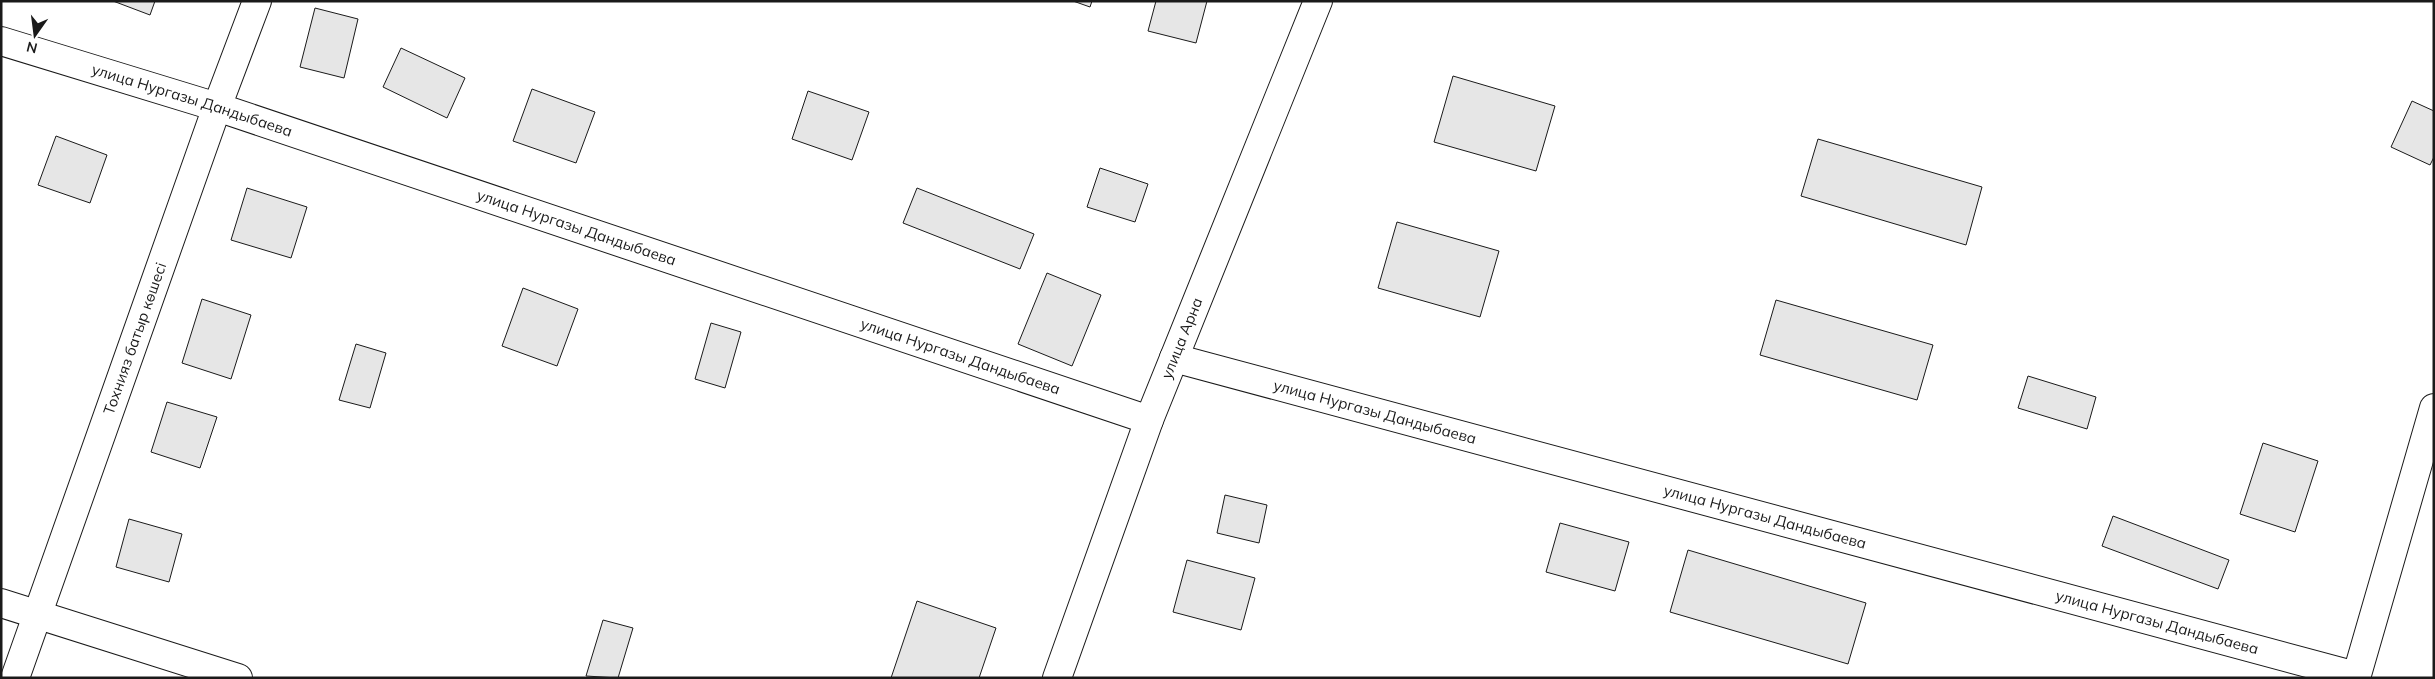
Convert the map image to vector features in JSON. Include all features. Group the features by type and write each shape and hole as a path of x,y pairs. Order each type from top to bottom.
{"street":[{"name":"Тохнияз батыр көшесі","path":"15,678 217,107 257,1"},
{"name":"улица Арна","path":"1057,678 1149,420 1318,1"},
{"name":"улица Нургазы Дандыбаева","path":"1,41 217,107 1149,420"},
{"name":"улица Нургазы Дандыбаева","path":"1174,358 2356,677"},
{"path":"2356,677 2434,408"},
{"path":"1,603 38,613 238,678"}],"building":[{"path":"113,1 155,1 150,15"},
{"path":"1073,1 1092,1 1090,7"},
{"path":"1156,1 1207,1 1196,43 1148,31"},
{"path":"315,8 358,19 344,78 300,67"},
{"path":"401,48 465,78 447,118 383,87"},
{"path":"1453,76 1555,106 1536,171 1434,142"},
{"path":"532,89 595,112 576,163 513,141"},
{"path":"808,91 869,112 852,160 792,139"},
{"path":"2412,101 2434,111 2434,157 2430,165 2391,147"},
{"path":"56,136 107,155 90,203 38,185"},
{"path":"1818,139 1982,187 1966,245 1801,196"},
{"path":"1100,168 1148,184 1135,222 1087,207"},
{"path":"247,188 307,207 291,258 231,240"},
{"path":"917,188 1034,234 1020,269 903,223"},
{"path":"1397,222 1499,251 1480,317 1378,288"},
{"path":"1047,273 1101,295 1072,366 1018,344"},
{"path":"523,288 578,309 557,366 502,346"},
{"path":"202,299 251,315 231,379 182,363"},
{"path":"1776,300 1933,345 1917,400 1760,355"},
{"path":"711,323 741,332 725,388 695,379"},
{"path":"356,344 386,353 370,408 339,400"},
{"path":"2028,376 2096,397 2087,429 2018,408"},
{"path":"167,402 217,417 200,468 151,452"},
{"path":"2263,443 2318,461 2295,532 2240,514"},
{"path":"1225,495 1267,505 1259,543 1217,533"},
{"path":"2113,516 2229,560 2218,589 2102,546"},
{"path":"129,519 182,534 169,582 116,567"},
{"path":"1560,523 1629,542 1615,591 1546,572"},
{"path":"1688,550 1866,603 1848,664 1670,612"},
{"path":"1187,560 1255,578 1241,630 1173,612"},
{"path":"917,601 996,628 979,678 891,678"},
{"path":"603,620 633,628 618,678 586,676"}]}
